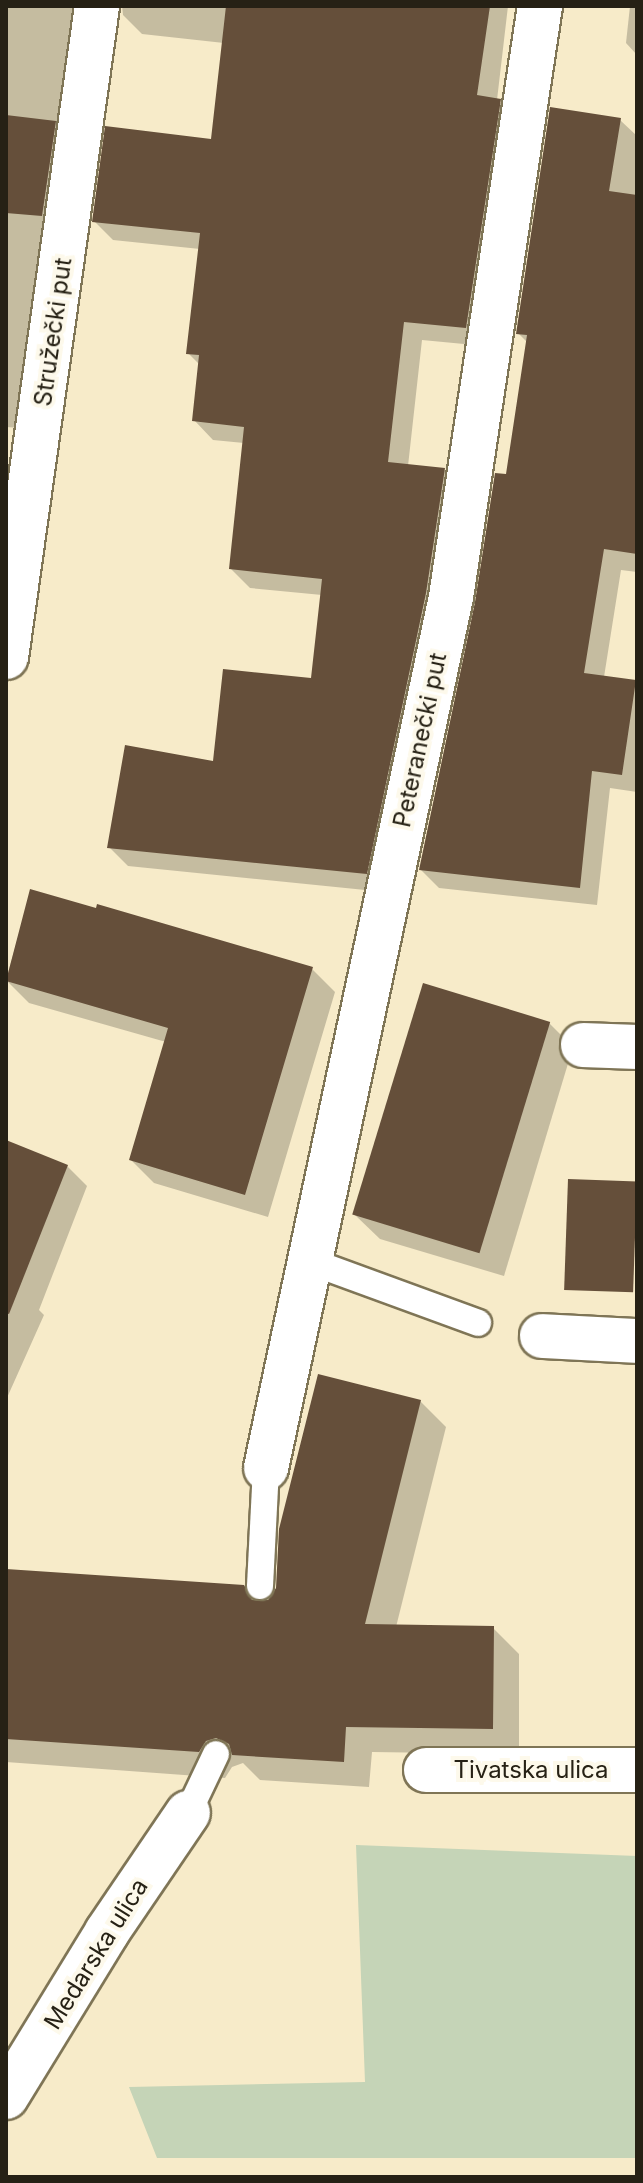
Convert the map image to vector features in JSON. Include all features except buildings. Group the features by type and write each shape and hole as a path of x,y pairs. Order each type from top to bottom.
{"street":[{"name":"Stružečki put","path":"6,657 97,6"},
{"name":"Peteranečki put","path":"266,1468 451,597 540,6"},
{"path":"583,1045 637,1047"},
{"path":"542,1336 637,1341"},
{"name":"Tivatska ulica","path":"426,1770 637,1770"},
{"name":"Medarska ulica","path":"6,2097 107,1932 188,1813"}],"lane":[{"path":"309,1261 478,1323"},
{"path":"260,1586 266,1468"},
{"path":"188,1813 216,1754"}],"green space":[{"path":"356,1845 637,1856 637,2158 157,2158 129,2087 365,2082"}]}
